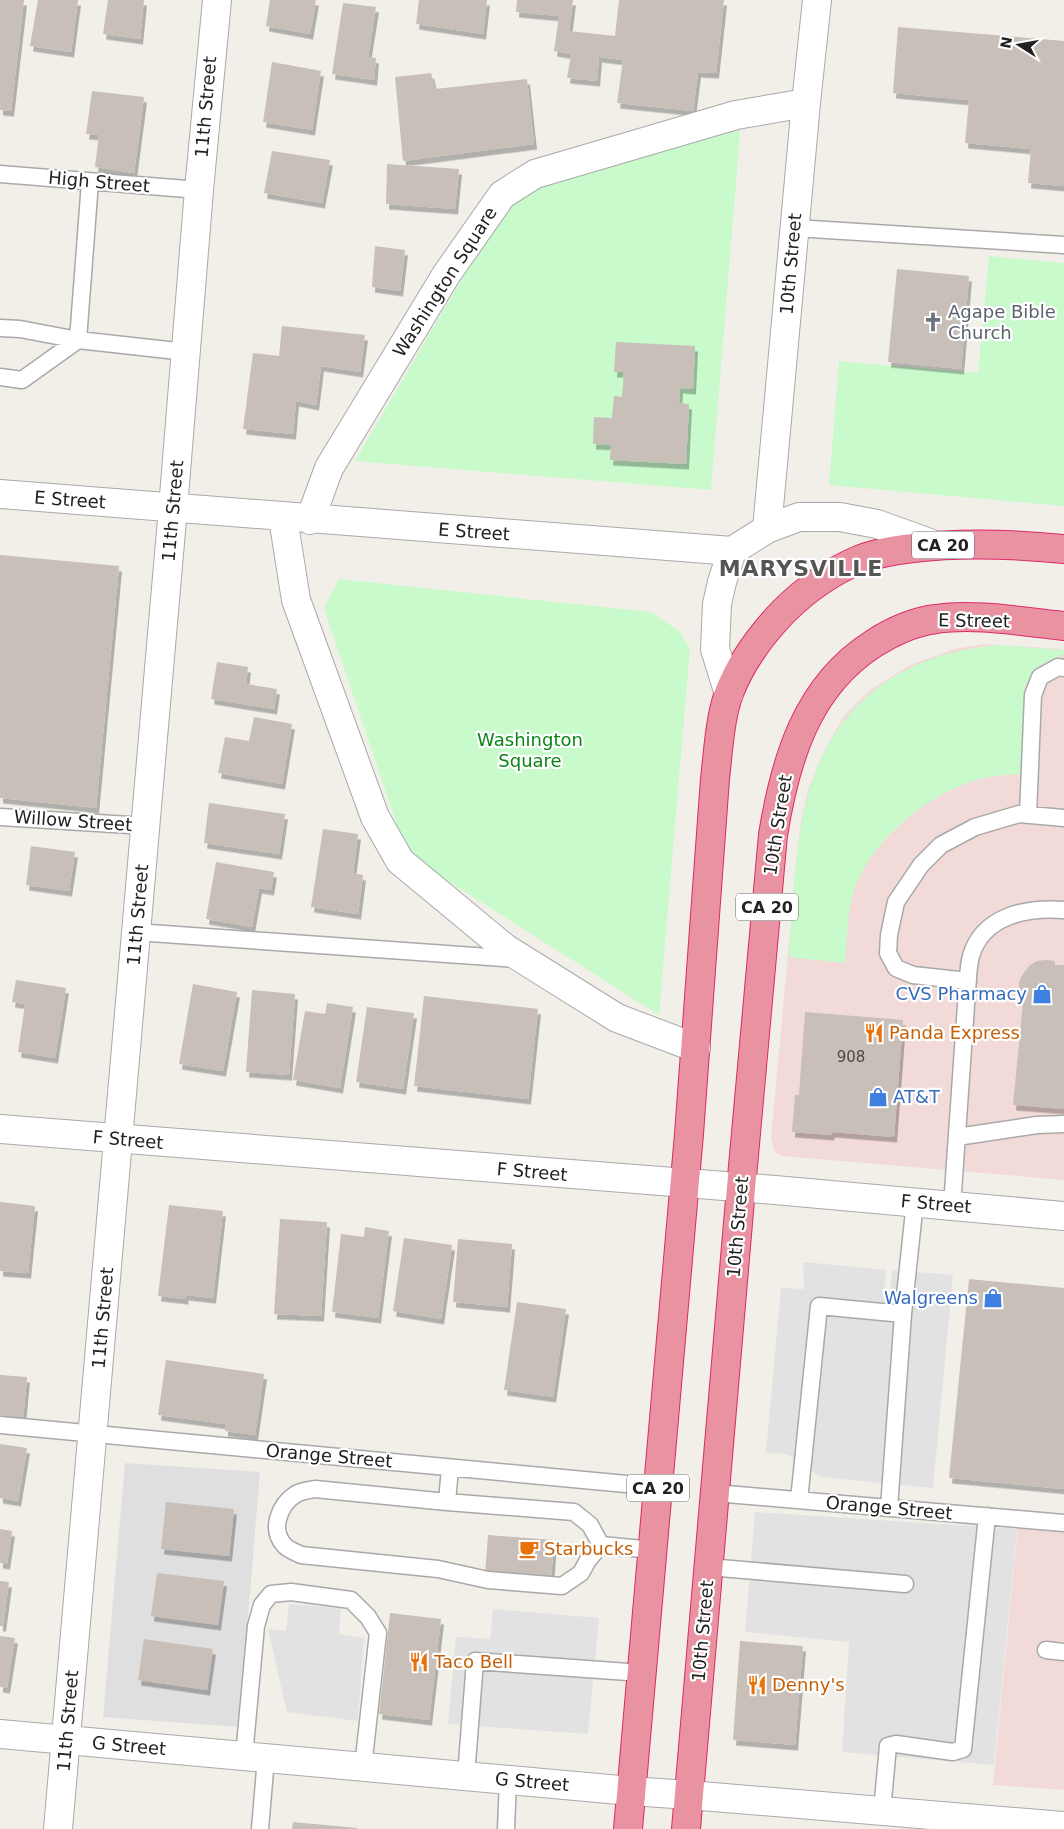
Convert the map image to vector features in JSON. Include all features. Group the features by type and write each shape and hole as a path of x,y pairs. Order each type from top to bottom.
{"highway":[{"name":"CA 20","path":"628,1829 685,1184 715,779 728,694 744,661 769,626 796,599 828,575 863,558 895,550 935,545 1005,544 1064,549"},
{"name":"E Street","path":"862,651 891,632 912,623 936,618 960,617 1064,626"},
{"name":"10th Street","path":"686,1829 773,835 780,793 800,730 816,701 838,672 862,651"}],"street":[{"name":"11th Street","path":"58,1829 217,0"},
{"name":"10th Street","path":"766,528 817,0"},
{"name":"Washington Square","path":"310,520 329,468 446,274 502,195 535,174 736,115 806,103"},
{"name":"E Street","path":"0,494 283,518 732,551"},
{"path":"728,694 715,649 717,604 732,551 766,528 799,517 840,517 877,524 935,545"},
{"path":"283,518 296,600 375,817 400,861 505,948 617,1018 696,1048"},
{"name":"F Street","path":"0,1129 914,1202 1064,1216"},
{"name":"G Street","path":"0,1734 631,1792 689,1794 882,1811 929,1822 1064,1826"}],"lane":[{"name":"High Street","path":"0,174 199,190"},
{"path":"78,340 90,182"},
{"path":"795,228 1064,246"},
{"path":"0,328 20,329 78,340 186,352"},
{"path":"0,377 22,380 78,340"},
{"path":"1028,815 1033,695 1040,677 1058,667 1064,668"},
{"path":"968,981 913,975 896,968 888,954 888,935 896,902 921,865 942,845 975,827 1019,814 1064,818"},
{"name":"Willow Street","path":"0,817 146,826"},
{"path":"952,1206 968,981 972,955 982,934 1000,919 1024,911 1045,908 1064,910"},
{"path":"136,932 523,959"},
{"path":"957,1137 1037,1124 1064,1124"},
{"path":"889,1508 903,1314 914,1202"},
{"path":"799,1500 819,1306 903,1314"},
{"name":"Orange Street","path":"0,1425 658,1488"},
{"path":"447,1502 450,1468"},
{"path":"315,1489 574,1512 590,1525 601,1545 588,1560 582,1573 562,1586 488,1580 438,1569 301,1555 285,1547 276,1533 278,1514 287,1501 298,1493 315,1489"},
{"name":"Orange Street","path":"715,1493 1064,1523"},
{"path":"882,1811 888,1746 896,1744 953,1752 963,1749 987,1516"},
{"path":"601,1545 653,1550"},
{"path":"708,1567 905,1584"},
{"path":"260,1829 255,1757 256,1626 262,1605 271,1594 291,1592 351,1600 368,1617 378,1633 364,1767"},
{"path":"1046,1650 1064,1652"},
{"path":"466,1776 475,1661 642,1673"},
{"path":"506,1829 508,1780"}],"shaded area":[{"path":"983,644 1064,649 1064,1180 782,1156 774,1151 771,1138 800,825 809,787 824,751 844,716 870,690 910,665 954,649"},
{"path":"803,1262 886,1270 884,1297 890,1295 892,1270 953,1275 933,1488 821,1477 787,1454 766,1453 781,1288 804,1289"},
{"path":"125,1463 260,1472 239,1727 103,1717"},
{"path":"755,1512 1017,1529 994,1765 842,1752 849,1642 745,1632"},
{"path":"1018,1524 1064,1529 1064,1790 993,1785"},
{"path":"289,1604 341,1608 339,1634 364,1638 358,1721 287,1712 268,1629 286,1631"},
{"path":"493,1609 599,1618 588,1734 448,1724 456,1637 490,1639"}],"green space":[{"path":"741,121 711,490 355,461 510,197 686,136"},
{"path":"989,256 1064,263 1064,506 829,485 839,361 978,373"},
{"name":"Washington Square","path":"339,579 651,612 679,631 690,648 659,1015 407,855 324,608"},
{"path":"1000,645 1064,650 1064,654 1035,669 1025,685 1023,774 981,779 949,791 914,813 883,842 860,876 853,894 848,919 845,963 789,957 797,850 805,808 822,756 839,729 858,705 881,685 907,670 936,658 967,649"}],"building":[{"path":"0,0 24,0 11,111 0,110"},
{"path":"38,0 78,0 71,52 30,46"},
{"path":"108,0 144,0 140,39 103,34"},
{"path":"270,0 316,0 310,34 266,26"},
{"path":"419,0 487,0 483,34 416,24"},
{"path":"517,0 573,0 569,31 615,36 619,0 724,0 716,73 698,72 693,111 617,103 623,60 599,57 597,81 567,78 571,54 554,51 559,16 516,12"},
{"path":"343,3 376,7 368,57 376,58 374,80 332,74"},
{"path":"898,27 1064,41 1064,186 1028,183 1031,149 965,143 969,100 893,93"},
{"path":"272,62 321,71 312,130 263,122"},
{"path":"431,73 435,89 527,79 534,144 403,161 395,77"},
{"path":"92,91 144,97 134,173 95,167 99,135 86,134"},
{"path":"272,151 330,160 322,203 264,193"},
{"path":"387,164 459,169 455,209 386,204"},
{"path":"375,246 405,250 400,291 372,287"},
{"path":"897,269 969,276 961,369 888,362"},
{"path":"282,326 365,335 360,372 321,366 316,405 296,401 293,434 243,429 253,353 279,356"},
{"path":"616,342 695,346 693,389 680,388 679,403 689,404 686,464 610,460 611,445 593,444 594,417 612,418 614,396 622,397 624,372 614,372"},
{"path":"0,555 119,566 96,808 0,798"},
{"path":"217,662 248,667 246,684 277,689 274,709 211,699"},
{"path":"254,717 292,724 282,784 218,773 225,737 249,741"},
{"path":"209,803 285,814 279,854 204,843"},
{"path":"323,829 358,834 353,873 363,875 358,914 311,907"},
{"path":"31,846 75,852 69,891 26,885"},
{"path":"216,862 274,872 271,890 259,888 252,927 206,919"},
{"path":"1037,961 1055,961 1055,965 1064,965 1064,1109 1013,1105 1024,992 1019,991 1019,982 1029,966"},
{"path":"16,980 66,988 55,1058 18,1052 25,1004 12,1002"},
{"path":"193,984 237,992 223,1071 179,1064"},
{"path":"252,990 295,994 289,1075 246,1072"},
{"path":"424,996 538,1009 528,1099 414,1086"},
{"path":"327,1003 353,1007 340,1088 293,1080 305,1011 325,1014"},
{"path":"367,1007 414,1013 403,1089 356,1082"},
{"path":"805,1012 903,1020 894,1137 832,1132 831,1135 792,1132 795,1095 799,1095"},
{"path":"0,1202 35,1206 28,1273 0,1271"},
{"path":"169,1205 223,1211 213,1298 185,1295 186,1299 158,1296"},
{"path":"280,1219 327,1222 321,1316 274,1314"},
{"path":"365,1227 389,1231 378,1318 332,1312 341,1234 364,1237"},
{"path":"404,1238 452,1245 441,1319 393,1311"},
{"path":"458,1239 512,1244 507,1307 453,1302"},
{"path":"969,1279 1064,1288 1064,1489 949,1478"},
{"path":"517,1302 566,1309 553,1397 504,1390"},
{"path":"166,1360 264,1374 255,1435 225,1431 225,1424 158,1415"},
{"path":"0,1375 27,1377 23,1418 0,1415"},
{"path":"0,1444 27,1448 18,1501 0,1498"},
{"path":"166,1502 234,1509 229,1556 161,1549"},
{"path":"0,1529 12,1531 7,1564 0,1563"},
{"path":"488,1535 554,1540 551,1579 485,1574"},
{"path":"157,1573 224,1581 218,1625 151,1616"},
{"path":"0,1581 9,1582 3,1626 0,1626"},
{"path":"390,1613 441,1619 429,1720 379,1714"},
{"path":"0,1636 15,1638 7,1688 0,1687"},
{"path":"144,1639 213,1649 207,1690 138,1680"},
{"path":"740,1641 803,1646 795,1745 733,1740"},
{"path":"293,1822 357,1828 357,1829 292,1829"}],"place":[{"name":"Agape Bible Church","path":"933,322"},
{"name":"CVS Pharmacy","path":"1042,994"},
{"name":"Panda Express","path":"874,1033"},
{"name":"AT&T","path":"878,1097"},
{"name":"Walgreens","path":"993,1298"},
{"name":"Starbucks","path":"529,1549"},
{"name":"Taco Bell","path":"419,1662"},
{"name":"Denny's","path":"757,1685"}],"district":[{"name":"MARYSVILLE","path":"801,568"}]}
